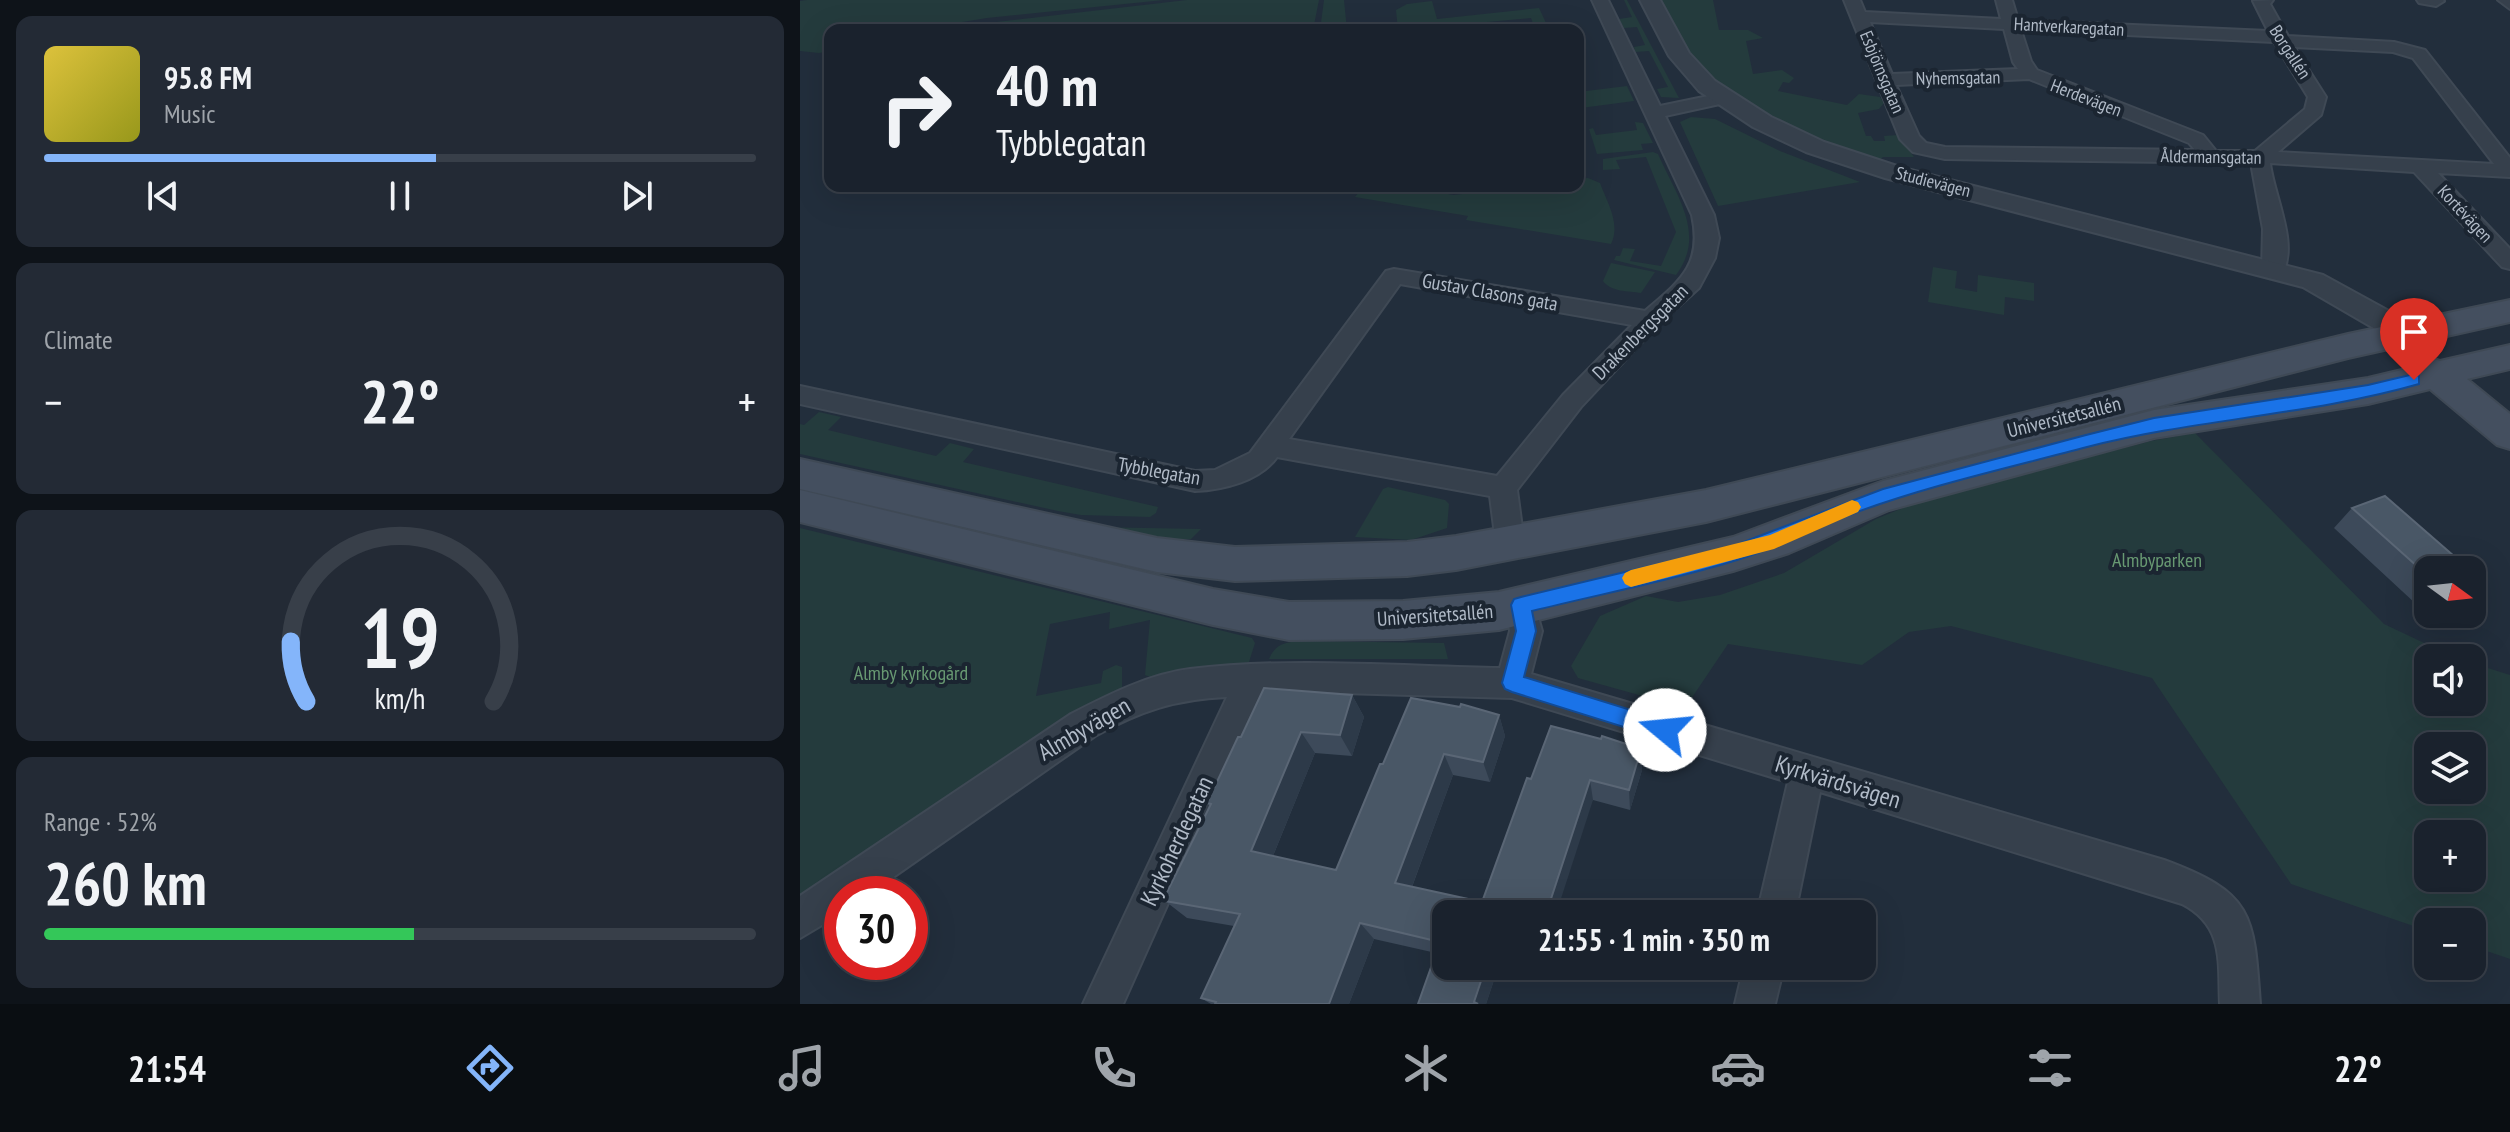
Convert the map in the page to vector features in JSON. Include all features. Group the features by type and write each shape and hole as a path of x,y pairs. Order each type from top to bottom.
{"main road":[{"name":"Universitetsallén","path":"800,474 1157,555 1235,564 1407,559 1706,506 2396,336 2510,311"},
{"path":"2396,336 2449,372 2509,424"},
{"name":"Universitetsallén","path":"800,506 1213,607 1289,621 1450,617 1499,611 1733,554 1774,541 1840,511 1883,496 2154,424 2368,391 2510,357"},
{"path":"1510,543 1521,605"}],"street":[{"name":"Drakenbergsgatan","path":"1503,488 1572,401 1650,320 1691,283 1704,258 1708,238 1701,212 1600,0"},
{"name":"Studievägen","path":"1650,0 1686,64 1723,98 1786,134 1847,159 2273,271 2396,336"},
{"name":"Herdevägen","path":"2004,0 2022,62 2031,74 2196,139 2211,157"},
{"name":"Borgallén","path":"2260,157 2314,111 2317,104 2314,89 2280,39 2265,13 2262,0"},
{"path":"2425,0 2436,1"},
{"name":"Hantverkaregatan","path":"1855,8 2010,24 2394,47 2419,54 2510,171"},
{"name":"Esbjörnsgatan","path":"1855,8 1914,143"},
{"name":"Nyhemsgatan","path":"1885,80 2031,74"},
{"path":"1654,113 1723,98"},
{"name":"Åldermansgatan","path":"1914,143 1945,153 2260,157 2510,171"},
{"path":"2260,157 2260,173 2277,242 2278,253 2273,271"},
{"name":"Kortévägen","path":"2420,166 2510,262"},
{"name":"Gustav Clasons gata","path":"1273,446 1394,276 1650,320"},
{"name":"Tybblegatan","path":"800,395 1195,481 1218,480 1242,471 1260,460 1273,446"},
{"path":"1273,446 1503,488 1510,543"},
{"path":"1512,683 1526,631 1521,605"},
{"name":"Almbyvägen","path":"800,919 1006,776 1083,725 1124,703 1188,684 1252,679 1512,683"},
{"name":"Kyrkoherdegatan","path":"1103,1004 1252,679"},
{"name":"Kyrkvärdsvägen","path":"1512,683 2164,879 2206,896 2224,911 2235,944 2240,1004"},
{"path":"1779,900 1807,773"},
{"path":"1755,1004 1761,980"}],"green space":[{"path":"1164,0 950,24 824,24 824,52 819,53 800,51 800,1"},
{"path":"1187,0 1319,0 1314,24 978,24"},
{"path":"1324,0 1344,0 1346,24 1321,24"},
{"path":"1624,0 1627,0 1679,98 1661,97 1657,89 1668,87 1649,51 1635,52 1634,47 1645,45 1637,27 1624,28 1619,19 1632,17"},
{"path":"1659,0 1713,0 1719,30 1748,30 1763,38 1746,41 1753,74 1782,70 1794,78 1789,83 1783,82 1778,91 1847,105 1859,94 1880,97 1884,103 1879,109 1858,113 1866,136 1871,136 1874,141 1885,141 1884,136 1898,135 1914,157 1883,157 1872,166 1733,98 1694,61"},
{"path":"1432,1 1437,19 1539,8 1547,24 1533,24 1531,18 1464,24 1397,24 1396,10 1407,4"},
{"path":"1627,86 1634,101 1584,108 1584,91"},
{"path":"1691,117 1715,119 1780,151 1860,182 1718,206 1680,122"},
{"path":"1635,122 1643,123 1653,143 1641,144 1643,150 1597,154 1589,129 1593,128 1596,135 1637,130"},
{"path":"1653,152 1658,154 1680,199 1689,230 1685,260 1676,275 1614,260 1623,248 1635,249 1630,261 1661,266 1676,232 1646,157 1616,160 1620,169 1603,170 1603,159"},
{"path":"1584,178 1600,183 1614,221 1611,244 1466,220 1468,216 1355,197 1359,192 1454,195 1477,192 1584,192"},
{"path":"1611,263 1655,272 1641,293 1620,290 1603,281"},
{"path":"1933,267 1957,271 1955,288 1977,292 1978,275 2034,283 2034,301 2005,297 2004,315 1928,302"},
{"path":"819,412 841,417 828,430 936,456 950,443 974,449 963,462 1158,507 1150,517 1081,515 800,454 800,424 804,425"},
{"name":"Almbyparken","path":"2195,433 2384,624 2426,644 2414,644 2414,716 2486,716 2486,667 2510,675 2510,959 2486,951 2486,908 2414,908 2414,926 2291,884 2152,678 1951,626 1909,632 1862,665 1728,644 1689,702 1646,697 1578,678 1571,666 1600,616 1646,596 1678,602 1720,595 1784,573 1876,519 1920,501 2151,441"},
{"path":"1388,487 1445,500 1449,504 1447,528 1411,540 1355,537 1383,489"},
{"path":"1091,527 1201,529 1191,539 1160,539"},
{"name":"Almby kyrkogård","path":"800,528 1252,638 1255,643 1249,662 1153,678 1145,675 1150,620 1109,629 1110,612 1050,624 1036,696 1101,683 1103,671 1116,665 1122,667 1122,688 1112,701 844,876 824,876 824,889 800,905"},
{"path":"1305,641 1444,643 1448,659 1269,659 1279,646"}],"building":[{"path":"2385,496 2454,556 2414,556 2414,563 2352,508"},
{"path":"1264,688 1352,695 1340,735 1301,732 1251,851 1336,870 1411,698 1460,707 1461,704 1499,715 1483,762 1444,754 1395,883 1473,900 1432,900 1432,940 1360,923 1329,1004 1215,1004 1201,998 1240,914 1165,901 1168,896 1165,896 1211,804 1207,803 1238,737 1241,737"},
{"path":"1551,726 1601,739 1602,736 1641,749 1629,790 1590,780 1551,900 1483,900 1527,778 1531,779"},
{"path":"1432,965 1432,980 1481,980 1474,1002 1478,1004 1418,1004"}],"slow traffic":[{"path":"1631,578 1774,541 1852,507"}],"route":[{"path":"1665,730 1512,683 1526,631 1521,605 1733,554 1774,541 1840,511 1883,496 2086,441 2154,424 2368,391 2414,380"}]}
